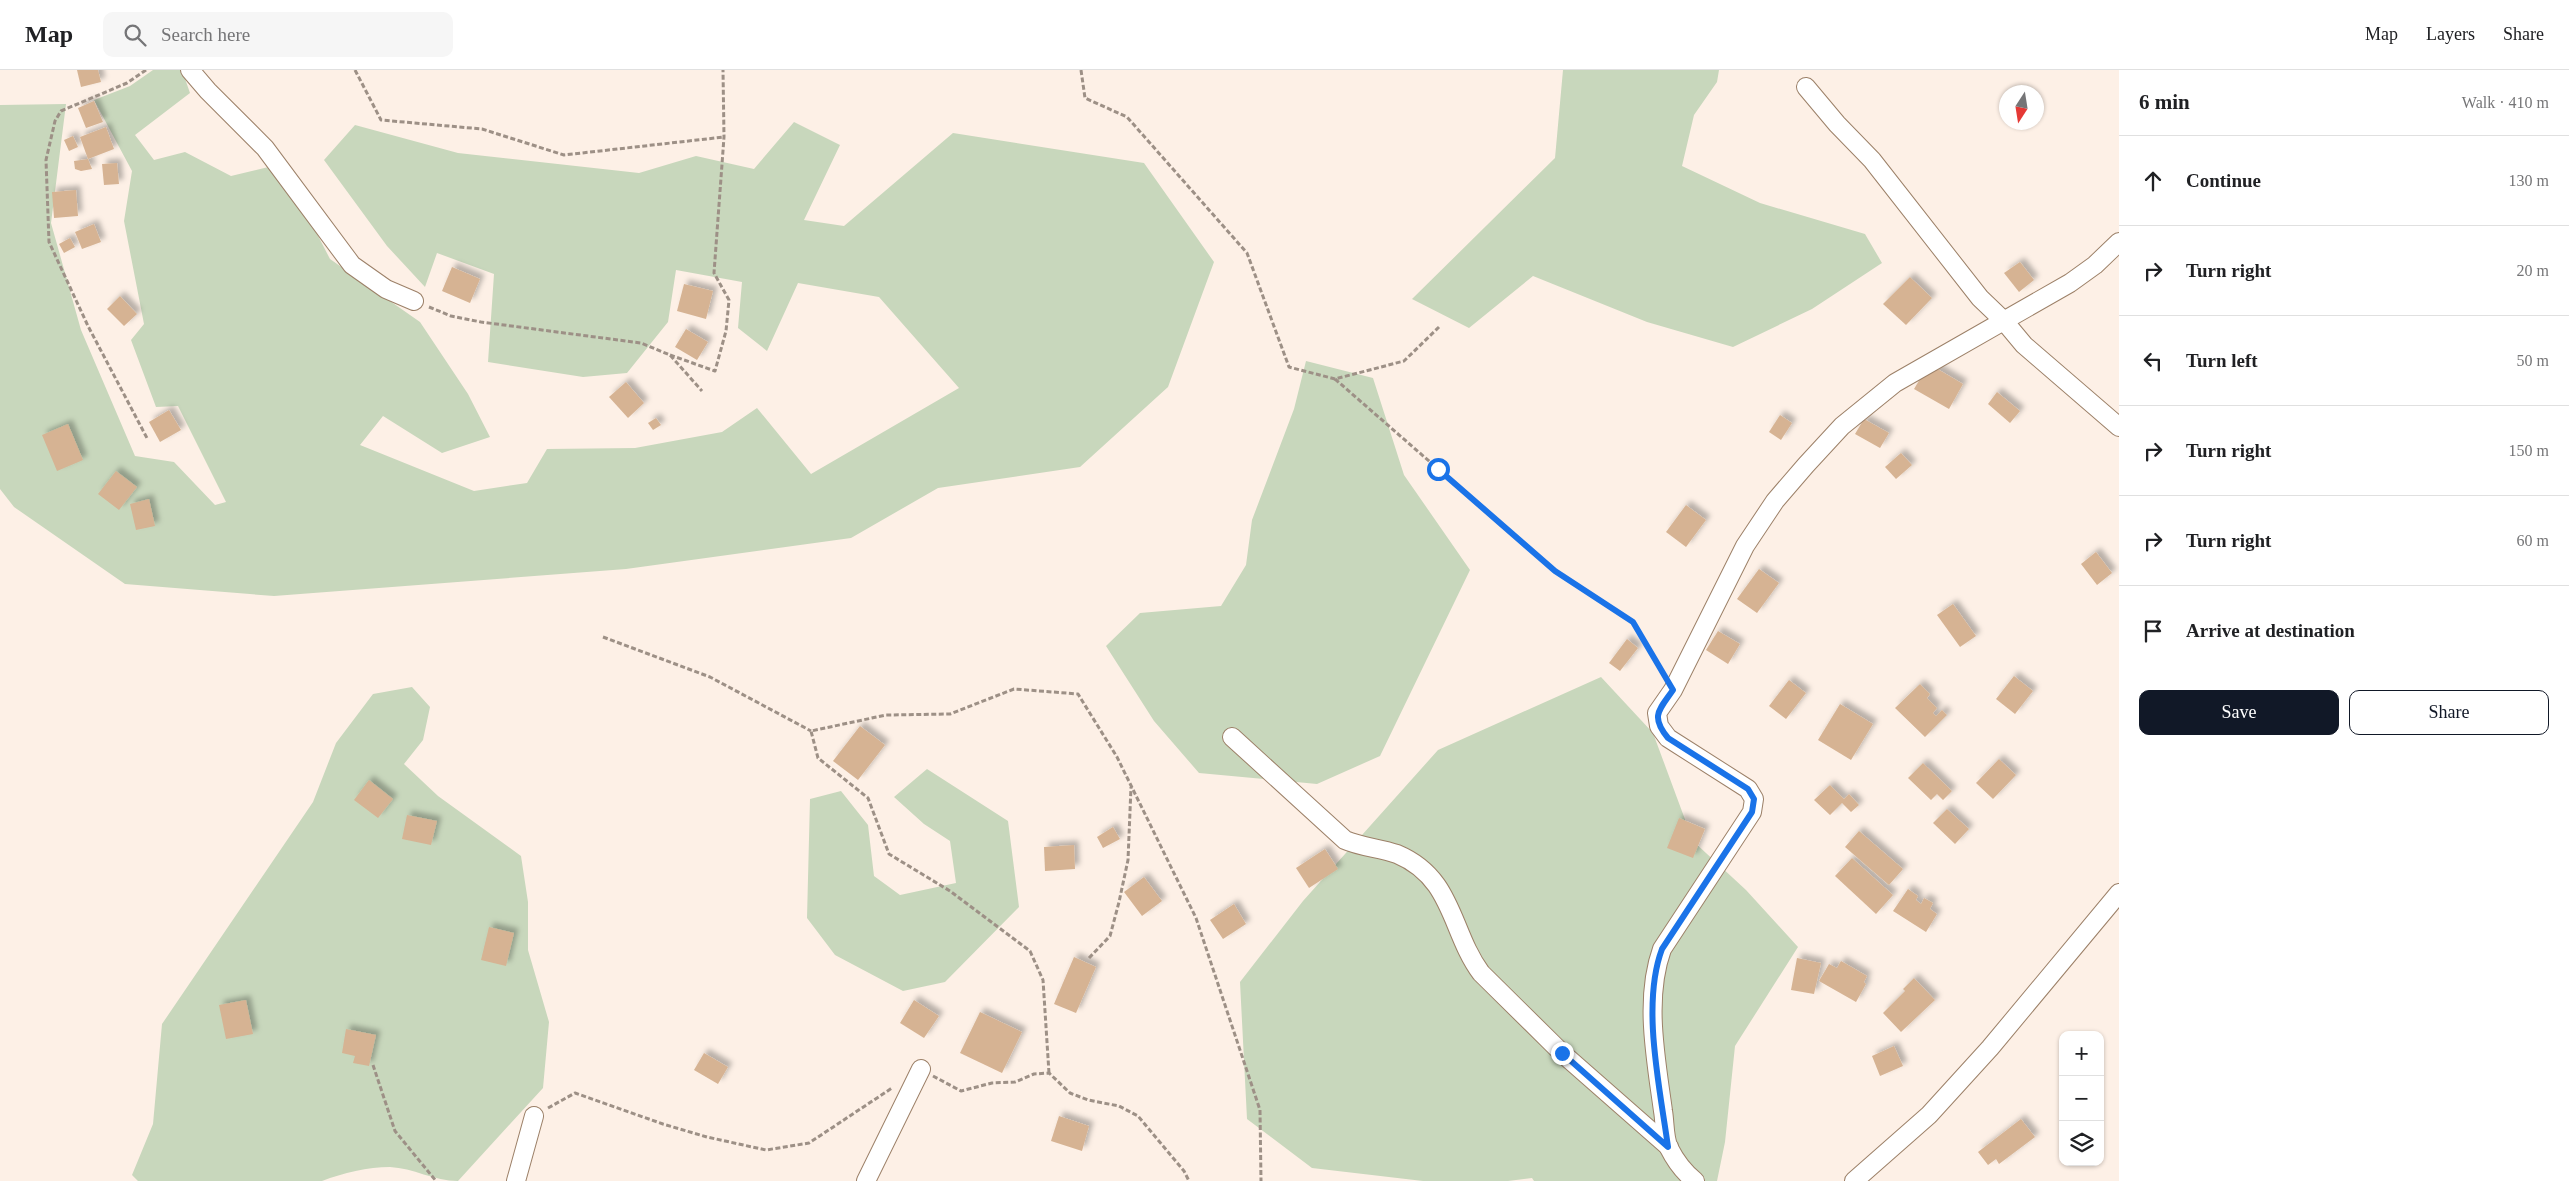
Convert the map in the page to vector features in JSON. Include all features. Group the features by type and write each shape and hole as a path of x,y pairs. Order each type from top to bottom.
{"street":[{"path":"190,70 208,91 265,148 352,265 386,289 414,301"},
{"path":"1806,87 1872,160 1980,298 2004,321 2024,345 2119,427"},
{"path":"1668,1147 1658,1071 1652,999 1656,964 1662,949 1752,812 1754,799 1748,789 1668,738 1658,726 1657,713 1673,690 1745,546 1775,501 1842,426 1896,383 2070,283 2095,265 2119,242"},
{"path":"1232,737 1345,840 1362,847 1396,854 1426,872 1451,906 1471,959 1481,973 1562,1053 1668,1147 1688,1176 1695,1181"},
{"path":"1854,1181 1935,1108 1990,1048 2119,892"},
{"path":"866,1181 921,1070"},
{"path":"516,1181 534,1116"}],"path":[{"path":"146,70 127,83 61,111 55,121 46,160 49,242 88,326 148,440"},
{"path":"355,70 381,120 482,129 564,155 724,137"},
{"path":"414,301 451,316 641,343 715,371 726,331 729,300 714,273 724,137 722,70"},
{"path":"1081,70 1085,98 1127,117 1248,252 1289,367 1335,379 1555,571 1633,622 1673,690"},
{"path":"1335,379 1404,362 1439,327"},
{"path":"670,355 702,390"},
{"path":"603,637 710,676 811,731 886,715 950,714 1014,689 1078,694 1117,757 1196,918 1260,1110 1261,1181"},
{"path":"811,731 818,758 868,798 889,854 950,891 1030,951 1043,980 1049,1073 1070,1093 1088,1100 1119,1106 1138,1116 1184,1170 1189,1181"},
{"path":"1089,958 1110,936 1119,902 1128,860 1131,786"},
{"path":"373,1066 395,1131 436,1181"},
{"path":"921,1070 961,1090 992,1083 1015,1082 1034,1074 1049,1073"},
{"path":"534,1116 576,1093 681,1129 766,1150 809,1143 897,1085"}],"green space":[{"path":"153,70 182,70 190,93 135,135 154,160 185,152 231,176 281,164 330,259 420,322 468,394 490,437 442,453 383,416 360,445 474,491 527,483 547,449 635,448 722,432 757,408 811,474 959,388 879,297 798,283 767,351 738,328 742,282 676,270 668,322 627,373 583,377 488,362 494,274 437,253 425,287 387,246 324,160 355,125 458,153 639,173 696,156 754,169 794,122 840,145 804,220 844,226 953,133 1144,163 1214,262 1168,387 1080,467 938,488 851,538 626,569 274,596 125,584 14,507 0,489 0,105 66,104 51,223 81,330 135,456 174,462 215,505 226,502 178,406 156,407 131,340 144,324 124,221 132,171 94,100 130,86"},
{"path":"1563,70 1719,70 1717,82 1694,115 1682,166 1760,203 1865,234 1882,263 1812,309 1733,347 1647,322 1533,276 1469,328 1412,299 1555,158"},
{"path":"1306,361 1373,378 1404,475 1470,570 1380,756 1317,784 1199,773 1154,721 1106,646 1140,613 1221,606 1246,565 1252,520 1294,409"},
{"path":"1601,677 1653,733 1693,841 1746,890 1798,947 1735,1046 1725,1142 1717,1181 1534,1181 1532,1178 1508,1181 1423,1181 1312,1168 1247,1119 1240,982 1303,901 1438,750"},
{"path":"412,687 430,707 423,740 404,764 438,796 521,856 528,902 528,950 549,1022 543,1088 458,1181 440,1179 390,1167 356,1171 322,1181 138,1181 132,1175 153,1124 162,1024 313,802 336,743 373,694"},
{"path":"927,769 1008,821 1019,907 945,982 903,991 835,955 807,918 810,799 841,791 868,825 874,876 900,895 956,883 950,841 924,824 894,797"}],"building":[{"path":"77,70 98,70 101,82 81,87"},
{"path":"94,101 103,122 86,128 78,108"},
{"path":"106,127 114,149 88,159 80,137"},
{"path":"73,136 78,147 69,151 64,140"},
{"path":"88,159 92,169 81,171 75,169 74,161"},
{"path":"117,163 119,184 104,185 102,164"},
{"path":"76,190 78,216 54,218 52,192"},
{"path":"94,224 101,242 82,249 75,232"},
{"path":"70,238 75,247 64,253 59,244"},
{"path":"2020,262 2034,280 2019,292 2004,273"},
{"path":"452,267 480,279 470,303 442,291"},
{"path":"1910,277 1932,298 1906,325 1883,304"},
{"path":"684,284 713,291 706,319 677,311"},
{"path":"120,296 137,314 124,326 107,309"},
{"path":"686,329 708,342 697,360 675,347"},
{"path":"1929,364 1963,384 1949,409 1914,389"},
{"path":"626,382 644,403 628,418 609,397"},
{"path":"1997,392 2020,411 2010,423 1988,404"},
{"path":"169,410 181,430 160,442 149,422"},
{"path":"1780,415 1792,423 1781,440 1769,432"},
{"path":"656,418 661,425 653,430 648,423"},
{"path":"1864,419 1889,433 1880,448 1855,434"},
{"path":"68,424 83,460 57,471 42,435"},
{"path":"1901,453 1912,465 1896,479 1885,467"},
{"path":"116,471 137,487 119,510 98,494"},
{"path":"149,499 155,526 136,530 130,504"},
{"path":"1686,505 1706,520 1686,547 1666,532"},
{"path":"2096,552 2112,573 2097,585 2081,564"},
{"path":"1759,569 1779,583 1757,613 1737,599"},
{"path":"1953,604 1976,636 1960,647 1937,615"},
{"path":"1718,631 1740,644 1728,664 1706,650"},
{"path":"1627,639 1638,648 1620,671 1609,663"},
{"path":"2014,676 2033,691 2015,714 1996,699"},
{"path":"1789,680 1806,693 1786,719 1769,706"},
{"path":"1920,684 1930,694 1927,698 1937,708 1933,713 1936,716 1942,710 1947,715 1925,737 1895,708"},
{"path":"1840,704 1873,724 1851,760 1818,740"},
{"path":"860,726 885,745 858,780 833,761"},
{"path":"1999,759 2016,775 1993,799 1976,783"},
{"path":"1923,763 1952,791 1943,800 1937,794 1931,800 1908,778"},
{"path":"369,780 393,799 378,818 354,800"},
{"path":"1830,785 1844,799 1849,794 1859,805 1851,812 1842,803 1830,815 1814,800"},
{"path":"1947,809 1969,829 1955,844 1933,823"},
{"path":"407,815 437,821 431,845 402,839"},
{"path":"1679,818 1705,829 1693,858 1667,848"},
{"path":"1113,827 1120,839 1103,848 1097,837"},
{"path":"1859,831 1903,869 1889,885 1845,847"},
{"path":"1074,845 1075,869 1045,871 1044,847"},
{"path":"1325,849 1338,869 1309,888 1296,868"},
{"path":"1852,858 1893,895 1876,914 1835,876"},
{"path":"1144,877 1162,901 1142,916 1124,892"},
{"path":"1908,889 1918,896 1916,900 1921,904 1924,898 1933,903 1930,909 1937,914 1926,932 1893,911"},
{"path":"1234,904 1246,924 1223,939 1210,920"},
{"path":"489,927 514,933 506,966 481,960"},
{"path":"1074,957 1096,967 1076,1013 1054,1004"},
{"path":"1797,958 1821,963 1814,994 1791,990"},
{"path":"1841,961 1867,976 1864,982 1866,984 1856,1002 1819,981 1829,964 1837,968"},
{"path":"1914,978 1935,1000 1901,1032 1883,1013 1905,991 1903,989"},
{"path":"246,1000 253,1034 226,1039 219,1005"},
{"path":"914,1000 939,1016 924,1038 900,1023"},
{"path":"980,1012 1022,1032 1002,1073 960,1053"},
{"path":"346,1029 376,1035 369,1066 353,1063 355,1056 342,1053"},
{"path":"1894,1046 1903,1066 1880,1076 1872,1056"},
{"path":"704,1053 728,1067 718,1084 694,1070"},
{"path":"1059,1116 1089,1126 1082,1151 1051,1141"},
{"path":"2021,1119 2035,1137 1999,1164 1996,1159 1988,1165 1978,1152"}],"route":[{"path":"1438,469 1555,571 1633,622 1673,690 1657,713 1658,726 1668,738 1748,789 1754,799 1752,812 1710,874 1679,926 1662,949 1656,964 1652,999 1658,1071 1668,1147 1562,1053"}]}
